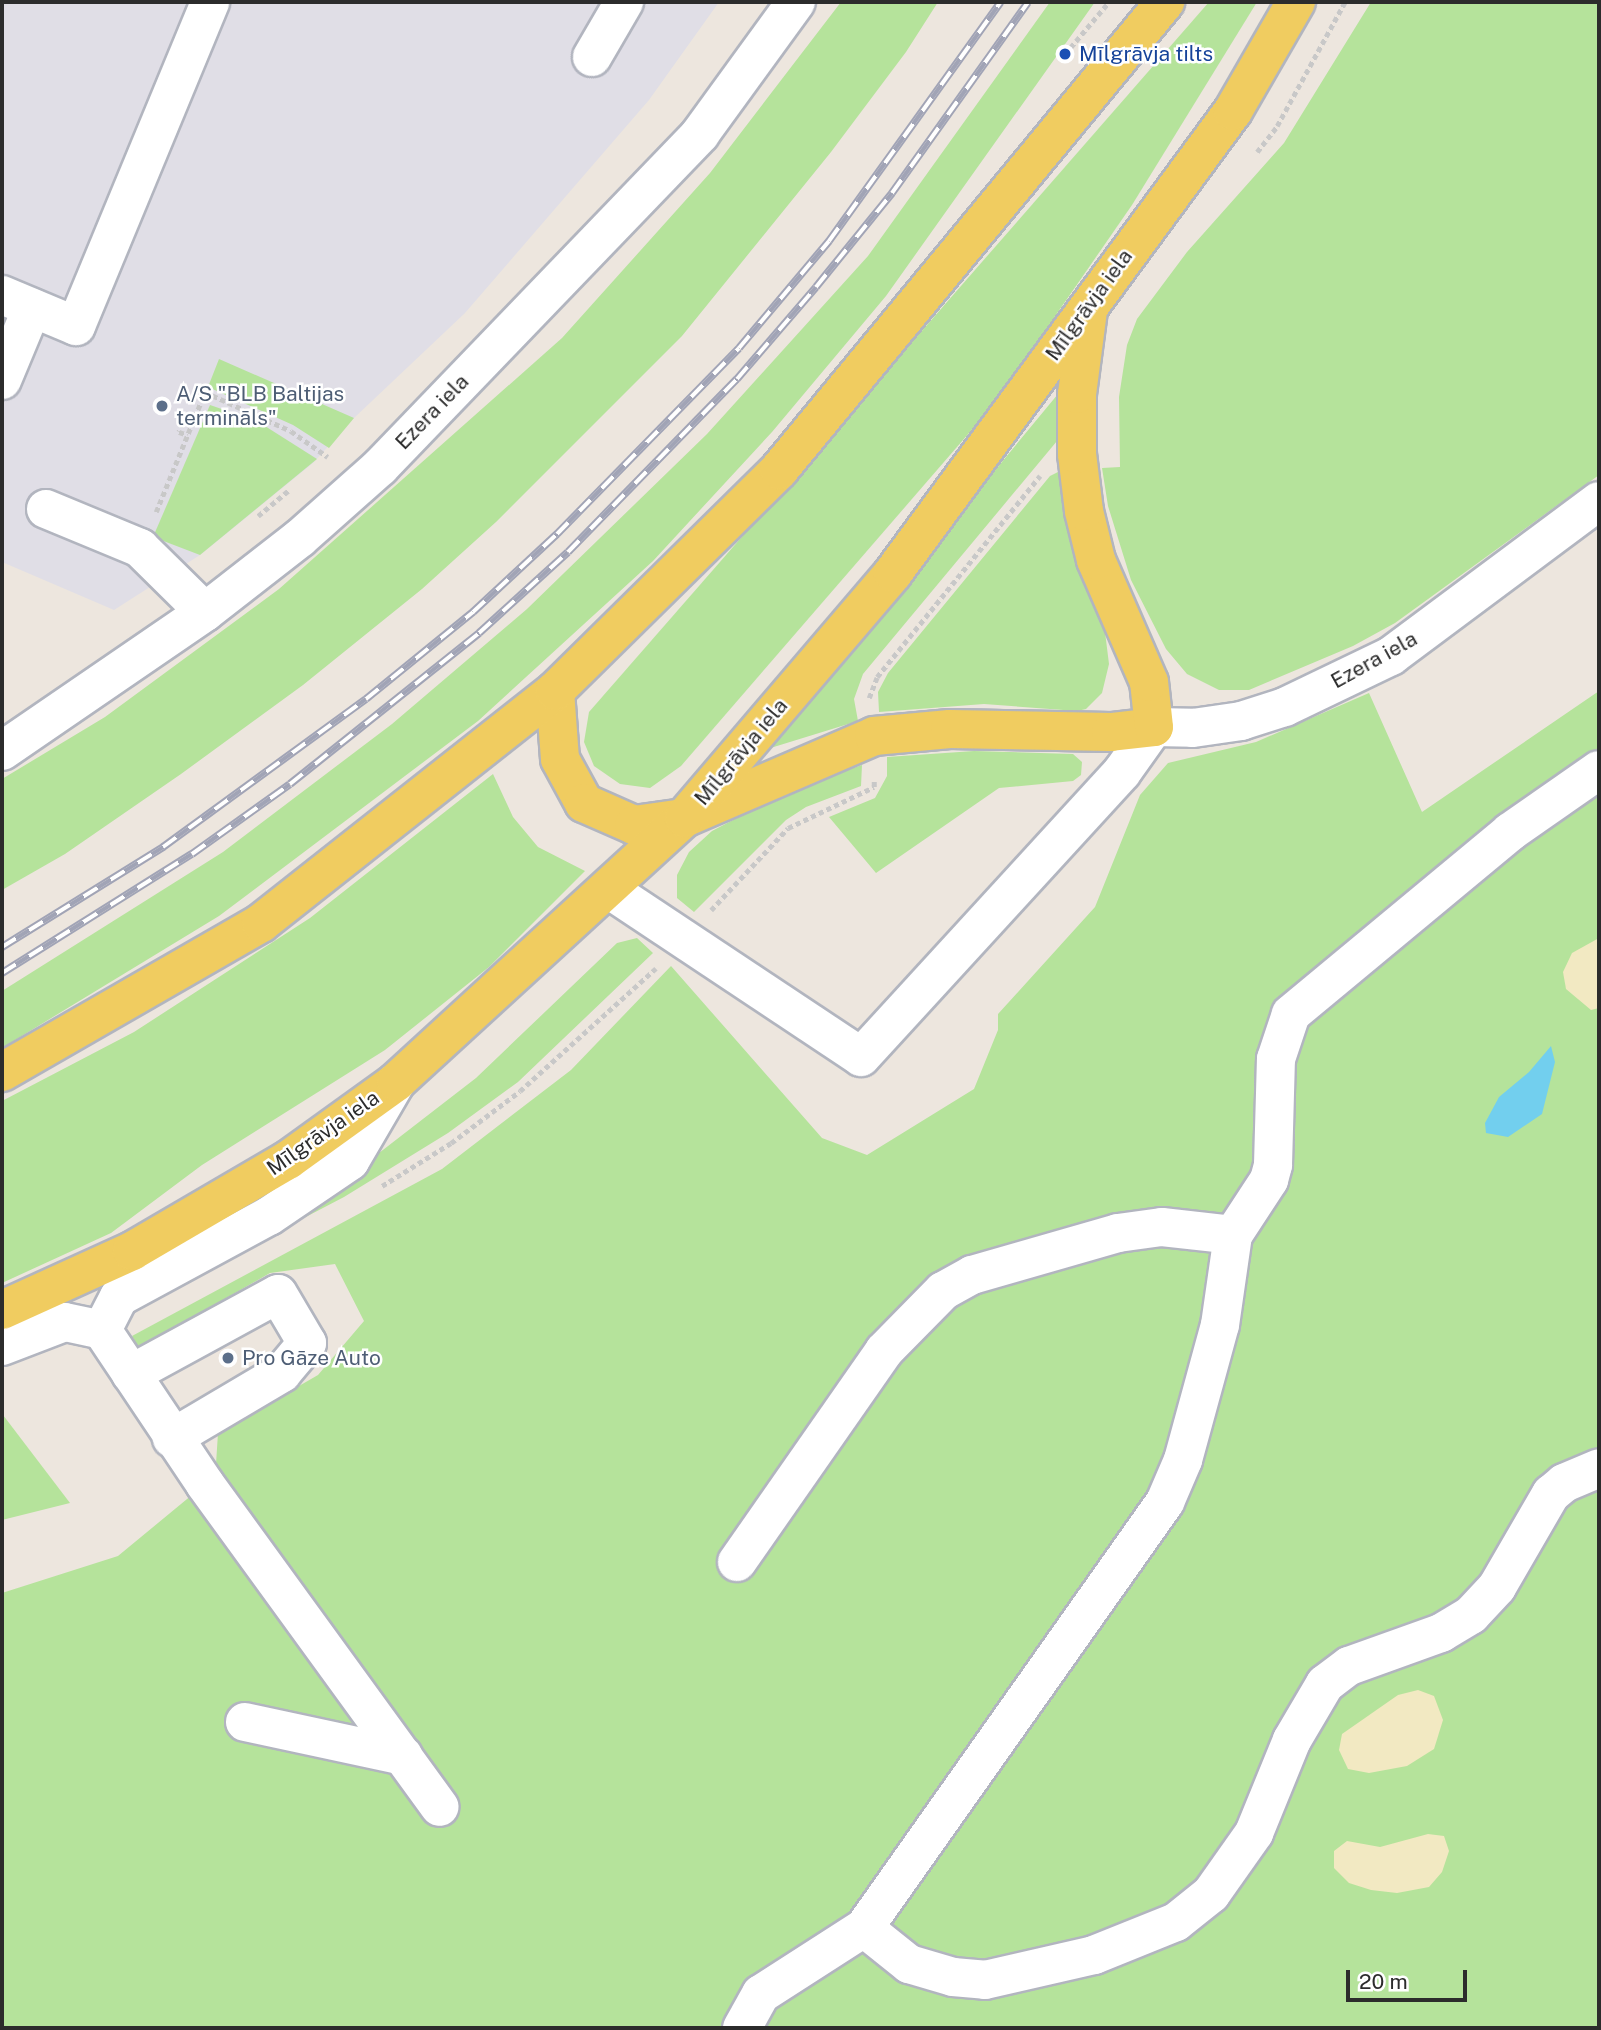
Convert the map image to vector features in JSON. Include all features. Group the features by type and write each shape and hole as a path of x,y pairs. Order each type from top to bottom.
{"main road":[{"path":"2,1072 261,923 555,691 779,470 1165,2"},
{"name":"Mīlgrāvja iela","path":"2,1310 132,1251 219,1203 396,1082 610,890 684,818 892,573 1233,111 1296,2"},
{"path":"555,691 560,759 584,803 634,825 684,818 874,736 950,729 1111,732 1154,727 1149,682 1096,560 1084,511 1077,454 1077,394 1089,306"}],"street":[{"path":"2,380 17,301 76,326 210,2"},
{"path":"592,57 624,2"},
{"name":"Ezera iela","path":"2,751 205,612 300,538 380,467 700,134 796,2"},
{"name":"Ezera iela","path":"1154,727 1193,728 1241,721 1284,707 1391,656 1599,501"},
{"path":"46,509 140,548 205,612"},
{"path":"610,890 861,1057 1122,772 1154,727"},
{"path":"862,1925 1165,1502 1204,1388 1220,1325 1227,1273 1241,1223 1273,1165 1276,1059 1291,1014 1510,832 1599,770"},
{"path":"102,1330 118,1297 269,1216 350,1161 396,1082"},
{"path":"737,1562 884,1350 943,1291 972,1275 1118,1233 1162,1227 1189,1230 1241,1223"},
{"path":"1189,1230 1215,1245 1227,1273"},
{"path":"131,1374 278,1294 307,1343 282,1373 172,1438"},
{"path":"2,1346 65,1322 102,1330 172,1438 440,1807"},
{"path":"862,1925 876,1948 953,1977 1006,1979 1154,1934 1194,1911 1225,1877 1254,1833 1292,1740 1325,1684 1349,1666 1441,1633 1465,1620 1497,1587 1551,1494 1564,1483 1599,1468"},
{"path":"245,1722 403,1756"},
{"path":"743,2028 761,1994 862,1925 883,1918 892,1954"}],"path":[{"path":"1065,54 1109,2"},
{"path":"1251,159 1277,126 1345,2"},
{"path":"140,548 205,392 291,431 328,457"},
{"path":"179,413 186,415 179,432 188,435"},
{"path":"317,466 338,448"},
{"path":"870,707 877,677 1045,470"},
{"path":"253,520 296,484"},
{"path":"372,1192 452,1143 520,1091 625,1000 788,828 874,787 875,775"}],"shaded area":[{"path":"2,2 719,2 649,100 465,313 354,418 313,463 200,555 114,610 2,562"}],"green space":[{"path":"841,2 938,2 906,52 831,152 682,336 496,522 422,589 303,685 181,774 65,854 2,890 2,779 105,717 279,589 562,338 710,173"},
{"path":"1050,2 1095,2 886,296 772,432 653,561 478,721 219,916 2,1048 2,991 223,852 392,724 527,609 707,434 868,256"},
{"path":"1209,2 1257,2 1132,205 995,403 681,766 650,788 620,784 594,766 584,742 589,712"},
{"path":"1371,2 1599,2 1599,475 1395,623 1353,646 1249,690 1219,690 1187,674 1166,649 1131,580 1108,506 1102,468 1120,467 1119,397 1127,345 1137,319 1187,252 1284,143"},
{"path":"219,359 354,418 329,448 293,425 208,387"},
{"path":"1058,394 1057,441 863,674 854,699 858,721 764,750"},
{"path":"210,405 257,421 317,459 200,555 153,537"},
{"path":"1058,472 1078,560 1105,632 1109,664 1102,693 1086,709 1077,711 984,704 879,712 878,692 888,673 1050,476"},
{"path":"1599,691 1599,2028 2,2028 2,1593 118,1556 221,1471 216,1464 218,1433 318,1375 364,1321 335,1264 270,1273 139,1348 132,1336 442,1169 571,1070 671,966 822,1138 867,1155 974,1089 998,1030 998,1014 1095,907 1140,795 1168,763 1256,742 1369,693 1422,812"},
{"path":"974,751 1073,754 1082,762 1081,775 1073,781 999,788 876,873 829,817 875,798 887,776 887,757"},
{"path":"862,765 861,786 806,807 786,820 694,912 677,898 677,875 689,852 712,831 790,790"},
{"path":"493,774 513,817 538,847 585,871 489,967 385,1050 202,1165 111,1233 2,1283 2,1101 134,1032 310,918"},
{"path":"637,938 653,953 518,1082 448,1133 344,1197 128,1310 357,1170 476,1078 617,943"},
{"path":"3,1415 70,1503 2,1520"}],"sand":[{"path":"1599,938 1599,1008 1591,1010 1566,989 1563,972 1572,953"},
{"path":"1418,1690 1434,1696 1443,1720 1434,1749 1407,1766 1369,1773 1348,1769 1339,1750 1342,1734 1398,1695"},
{"path":"1428,1834 1444,1836 1449,1851 1442,1872 1429,1887 1397,1893 1371,1890 1349,1883 1334,1868 1334,1851 1347,1841 1380,1847"}],"water":[{"path":"1551,1046 1555,1062 1542,1114 1508,1137 1486,1133 1485,1123 1499,1097 1529,1072"}],"railway":[{"path":"2,947 163,847 366,699 473,612 557,534 739,348 829,241 1001,2"},
{"path":"2,973 192,854 290,784 479,633 568,552 737,379 816,287 892,193 1028,2"}],"place":[{"name":"Mīlgrāvja tilts","path":"1065,54"},
{"name":"A/S \"BLB Baltijas termināls\"","path":"162,406"},
{"name":"Pro Gāze Auto","path":"228,1358"}]}
